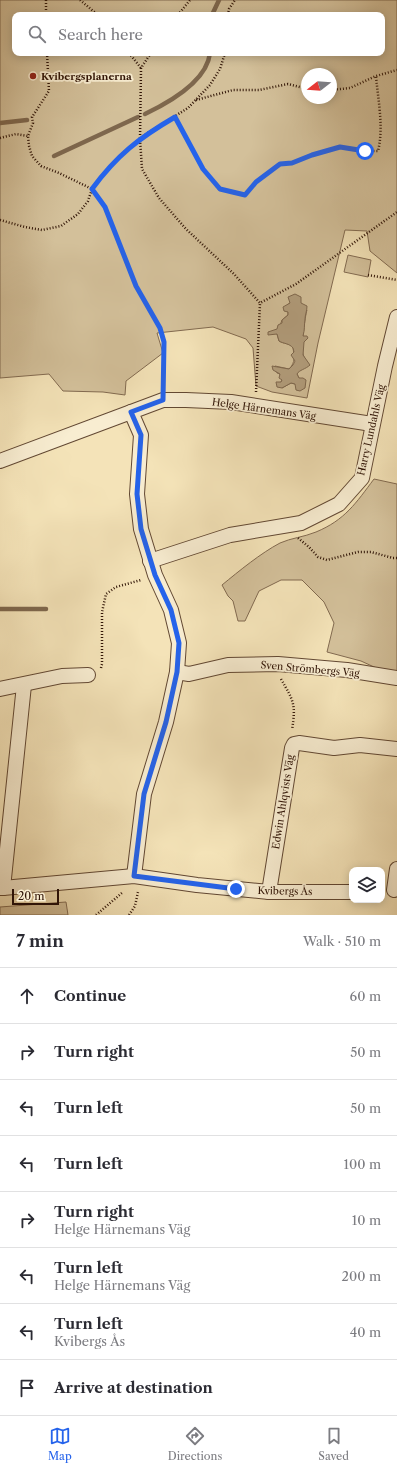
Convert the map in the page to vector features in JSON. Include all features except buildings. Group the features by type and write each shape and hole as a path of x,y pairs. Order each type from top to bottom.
{"street":[{"name":"Harry Lundahls Väg","path":"150,561 230,535 301,524 339,504 362,478 372,424 391,367 397,317"},
{"name":"Helge Härnemans Väg","path":"0,461 163,400 231,402 372,424"},
{"path":"131,412 141,435 137,494 141,529 155,575 171,610 179,643 177,672 166,722 144,794 137,876"},
{"name":"Sven Strömbergs Väg","path":"177,672 189,674 228,665 278,664 346,670 397,678"},
{"path":"0,689 62,676 88,675"},
{"path":"2,888 24,685"},
{"name":"Edwin Ahlqvists Väg","path":"269,892 292,748 294,744 299,743 334,748 367,745 397,749"},
{"path":"391,890 397,869"},
{"name":"Kvibergs Ås","path":"2,888 137,876 196,885 269,892 349,892"}],"path":[{"path":"46,0 46,12"},
{"path":"80,0 94,12"},
{"path":"180,12 190,0"},
{"path":"228,12 235,0"},
{"path":"47,56 49,91 32,117 33,124 28,136 32,156 41,166 92,189 105,207 136,286 160,328 164,342 163,400"},
{"path":"131,56 141,68"},
{"path":"149,56 141,68 140,139 142,169 159,198 186,229 234,274 260,303 256,406"},
{"path":"0,220 42,230 61,226 78,214 88,201 92,189 106,170 124,152 140,139 188,108 210,85 220,69 224,56"},
{"path":"337,89 350,88 376,76 397,70"},
{"path":"175,117 203,169 220,189 245,195 256,182 280,164 292,163 312,155 340,147 365,151 378,151 381,141 376,76"},
{"path":"194,100 233,90 259,90 288,84 301,87"},
{"path":"0,138 16,134 28,136"},
{"path":"260,303 296,284 397,212"},
{"path":"368,274 397,280"},
{"path":"290,525 293,535 309,547 318,557 327,560 358,552 371,552 397,558"},
{"path":"88,675 101,668 102,664 102,612 106,594 116,587 155,575"},
{"path":"281,680 292,697 295,712 291,737 294,744"},
{"path":"129,915 134,906 138,891 137,876"},
{"path":"96,915 122,892 138,891"}],"shaded area":[{"path":"0,0 397,0 397,273 370,251 367,231 345,230 318,343 307,398 272,392 256,386 253,348 246,339 213,327 157,333 163,353 126,381 125,395 103,392 63,391 49,374 0,378","holes":["290,303 307,310 303,354 309,365 298,371 297,374 299,378 295,384 291,383 282,388 282,380 280,374 277,373 275,366 289,369 293,364 294,359 293,347 279,341 277,334 282,320 288,315 287,305"]},
{"path":"348,255 371,260 368,277 344,272"},
{"path":"295,294 301,297 301,303 307,306 303,336 307,336 308,338 304,342 303,355 310,365 299,371 297,374 299,378 306,380 305,388 300,391 296,390 295,384 291,383 282,388 277,387 276,382 281,382 282,380 279,378 280,374 273,370 272,366 289,369 295,361 291,355 294,352 291,346 279,341 277,334 268,335 268,332 277,329 278,325 282,323 282,320 288,315 288,312 284,311 283,307 290,303 288,297"},
{"path":"374,479 397,484 397,673 385,672 361,661 327,652 334,623 324,602 302,580 281,580 259,591 245,621 238,621 233,601 228,596 222,585 258,557 280,543 316,532 335,522 349,510"},
{"path":"66,902 68,915 0,915 0,907"}],"waterway":[{"path":"213,12 219,0"},
{"path":"145,114 175,97 194,82 202,73 209,56"},
{"path":"54,156 138,117"},
{"path":"0,123 27,120"},
{"path":"0,609 46,609"}],"place":[{"name":"Kvibergsplanerna","path":"33,76"}],"route":[{"path":"236,889 134,876 144,794 166,722 177,672 179,643 171,610 155,575 141,529 137,494 141,435 131,412 163,400 164,342 160,328 136,286 105,207 92,189 106,170 124,152 146,134 175,117 203,169 220,189 245,195 256,182 280,164 292,163 312,155 340,147 365,151"}]}
